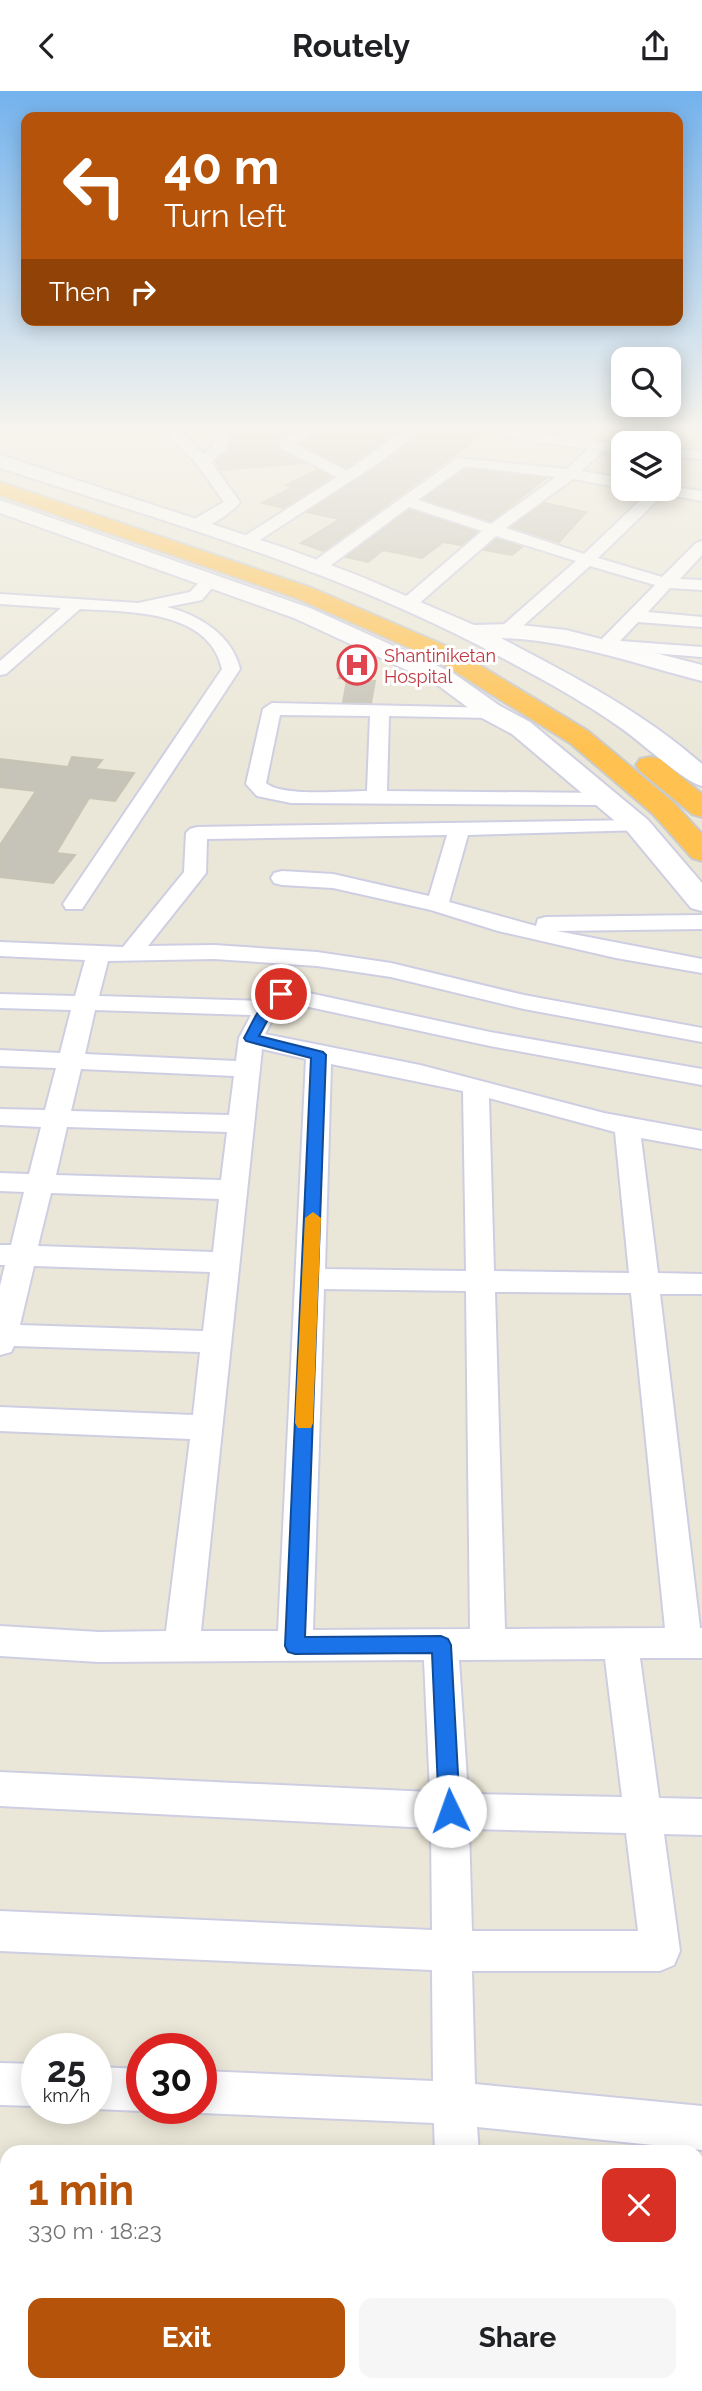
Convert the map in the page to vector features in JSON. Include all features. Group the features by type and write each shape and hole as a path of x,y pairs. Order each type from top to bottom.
{"highway":[{"path":"140,536 304,593 444,654 579,737 663,808 702,852"},
{"path":"179,536 382,605 458,634 606,730 702,807"}],"street":[{"path":"85,536 302,613 444,678 491,712 521,728 638,826 702,902"},
{"path":"229,536 409,603 458,634 499,645 596,699 696,768"},
{"path":"246,542 255,536"},
{"path":"316,568 360,536"},
{"path":"409,603 486,536"},
{"path":"512,536 666,583 702,585"},
{"path":"508,630 612,536"},
{"path":"606,645 702,546"},
{"path":"138,608 196,596 209,581"},
{"path":"0,599 78,602 172,613 216,638 230,660 231,670 74,904"},
{"path":"0,670 78,602"},
{"path":"635,616 702,621"},
{"path":"400,656 458,634 508,630 579,638 702,673"},
{"path":"606,645 702,652"},
{"path":"491,712 272,709 256,784 264,792 291,797 604,799"},
{"path":"377,797 380,711"},
{"path":"131,952 195,873 197,833 638,826"},
{"path":"437,905 460,828"},
{"path":"282,878 333,881 437,905 498,924 616,951 702,966"},
{"path":"498,924 702,922"},
{"path":"0,949 98,954 271,954 317,959 390,970 524,1002 702,1035"},
{"path":"98,954 39,1182 11,1255 1,1338 216,1342"},
{"path":"182,1646 251,1038 268,1008 281,994 490,1039 702,1077"},
{"path":"0,1000 268,1008"},
{"path":"251,1038 318,1055 440,1077 659,1134 702,1140"},
{"path":"295,1646 318,1055"},
{"path":"0,1058 247,1069"},
{"path":"476,1087 488,1645"},
{"path":"0,1117 241,1124"},
{"path":"0,1641 99,1647 693,1643 644,1283 627,1126"},
{"path":"0,1182 233,1190"},
{"path":"11,1255 224,1262"},
{"path":"310,1279 702,1284"},
{"path":"0,1419 208,1428"},
{"path":"0,1931 453,1951 660,1951 621,1644"},
{"path":"441,1645 450,1811 457,2145"},
{"path":"0,1789 450,1811 702,1817"},
{"path":"0,2084 21,2085"},
{"path":"217,2093 454,2103 702,2128"}],"building":[{"path":"312,536 343,536 323,551 301,543"},
{"path":"374,536 472,536 461,545 443,542 422,558 383,550 368,562 346,557"},
{"path":"541,536 564,536 559,542"},
{"path":"497,539 522,547 512,555 484,550"},
{"path":"352,648 372,657 363,680 339,678"},
{"path":"347,680 375,681 371,703 343,702"},
{"path":"72,757 102,760 95,769 134,773 115,801 89,798 56,853 75,855 53,883 0,877 0,845 36,791 0,787 0,759 68,767"}],"slow traffic":[{"path":"304,1423 313,1218"}],"place":[{"name":"Shantiniketan Hospital","path":"357,665"}],"route":[{"path":"281,994 268,1008 251,1038 318,1055 295,1646 441,1645 450,1811"}]}
